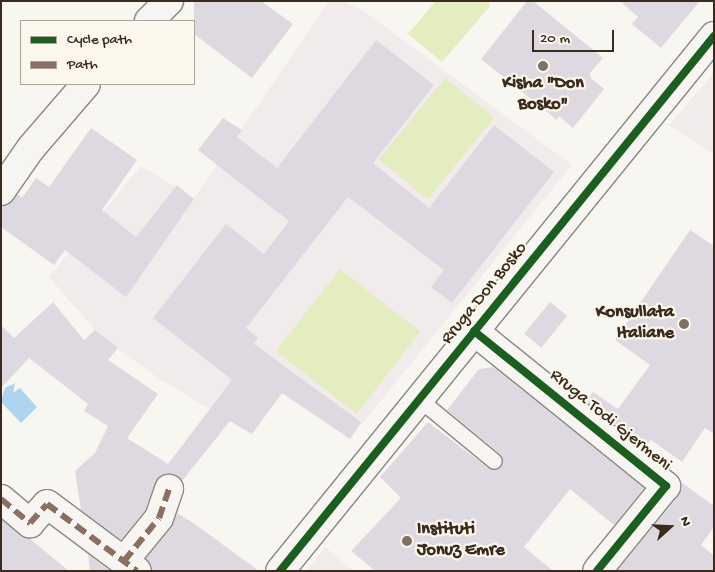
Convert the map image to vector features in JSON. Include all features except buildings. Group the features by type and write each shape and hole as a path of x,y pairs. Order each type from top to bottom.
{"street":[{"path":"150,20 169,1"},
{"name":"Rruga Don Bosko","path":"280,571 714,36"},
{"path":"1,191 31,148 85,85"},
{"name":"Rruga Todi Gjermeni","path":"474,331 666,486 598,571"},
{"path":"1,499 30,523 47,504 130,566 159,518 169,489"}],"lane":[{"path":"419,399 494,461"}],"shaded area":[{"path":"329,1 342,1 361,9 572,165 350,439 282,393 252,434 158,378 116,347 95,330 49,277 141,166 194,199"},
{"path":"714,73 714,155 669,125"},
{"path":"325,547 337,557 353,571 306,571"}],"green space":[{"path":"436,1 487,1 491,5 442,62 408,34"},
{"path":"445,78 494,118 428,199 379,160"},
{"path":"340,269 420,332 356,414 276,351"}],"water":[{"path":"15,383 13,393 20,388 37,407 21,423 1,402 5,388"}],"marked path":[{"path":"124,561 159,518 169,489"},
{"path":"1,499 30,523 47,504 137,571"}],"cycle path":[{"path":"280,571 714,36"},
{"path":"474,331 666,486 597,571"}],"place":[{"name":"Kisha \"Don Bosko\"","path":"543,66"},
{"name":"Konsullata Italiane","path":"684,324"},
{"name":"Instituti Jonuz Emre","path":"407,541"}]}
